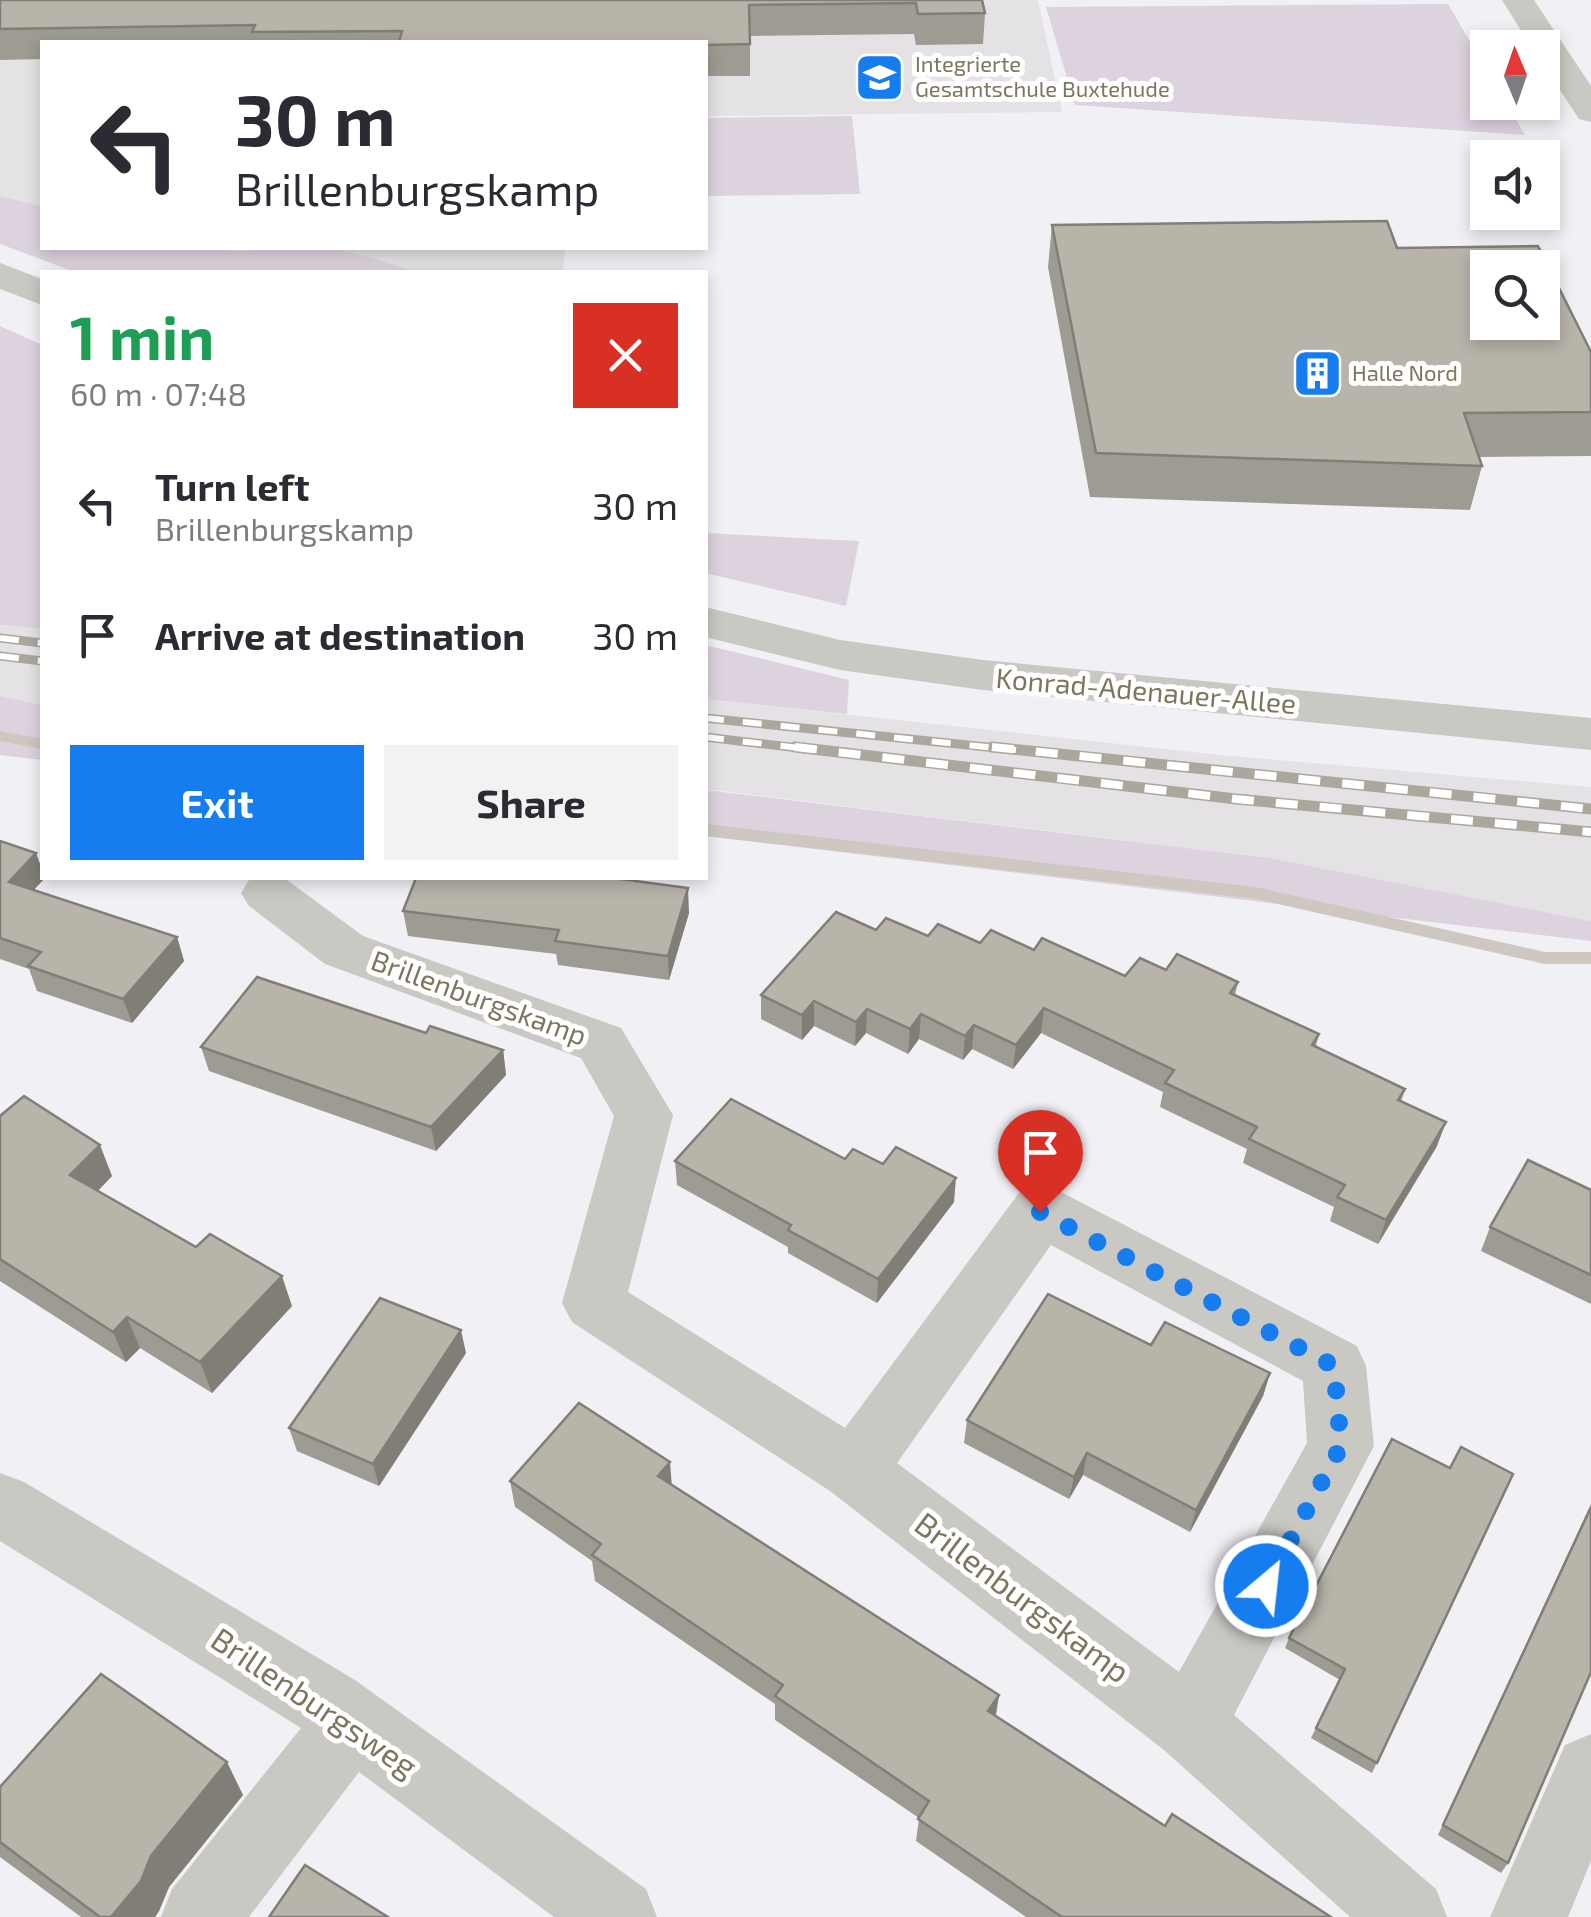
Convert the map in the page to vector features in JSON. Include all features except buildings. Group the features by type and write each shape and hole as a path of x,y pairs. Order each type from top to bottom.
{"street":[{"path":"1518,0 1537,30"},
{"path":"1560,46 1591,44"},
{"path":"1560,65 1591,112"},
{"path":"0,275 40,293"},
{"path":"0,306 40,321"},
{"name":"Konrad-Adenauer-Allee","path":"708,623 840,656 983,676 1591,734"},
{"name":"Brillenburgskamp","path":"268,893 344,950 601,1042 644,1115 594,1303 854,1470 1190,1725 1408,1917"},
{"path":"854,1470 1040,1212 1334,1366 1341,1446 1190,1725"},
{"name":"Brillenburgsweg","path":"0,1504 330,1706 618,1917"},
{"path":"200,1917 351,1723"},
{"path":"1529,1917 1591,1772"}],"shaded area":[{"name":"Integrierte Gesamtschule Buxtehude","path":"0,0 1038,0 1062,112 708,116 708,40 40,40 40,206 0,196"},
{"path":"1448,4 1470,42 1470,120 1516,120 1525,135 1075,105 1046,7"},
{"path":"852,116 860,194 708,196 708,118"},
{"path":"0,196 40,206 40,250 337,250 412,270 70,270 0,244"},
{"path":"331,250 565,250 563,270 411,270"},
{"path":"0,326 40,344 40,629 0,625"},
{"path":"708,533 859,541 846,606 708,574"},
{"path":"0,625 40,629 40,705 0,696"},
{"path":"708,646 849,680 847,714 708,699"},
{"path":"0,696 40,705 40,760 0,755"},
{"path":"708,699 1220,755 1591,787 1591,921 1270,858 708,789"},
{"path":"708,790 1270,858 1591,921 1591,941 708,836"}],"waterway":[{"path":"0,736 40,744"},
{"path":"708,830 1256,893 1545,958 1591,958"}],"railway":[{"path":"0,638 40,643"},
{"path":"0,656 40,661"},
{"path":"708,718 1016,750"},
{"path":"708,737 816,750"},
{"path":"795,747 1236,799 1591,832"},
{"path":"992,747 1591,809"}],"place":[{"name":"Integrierte Gesamtschule Buxtehude","path":"880,77"},
{"name":"Halle Nord","path":"1317,373"}],"route":[{"path":"1040,1212 1334,1366 1341,1446 1266,1586"}]}
